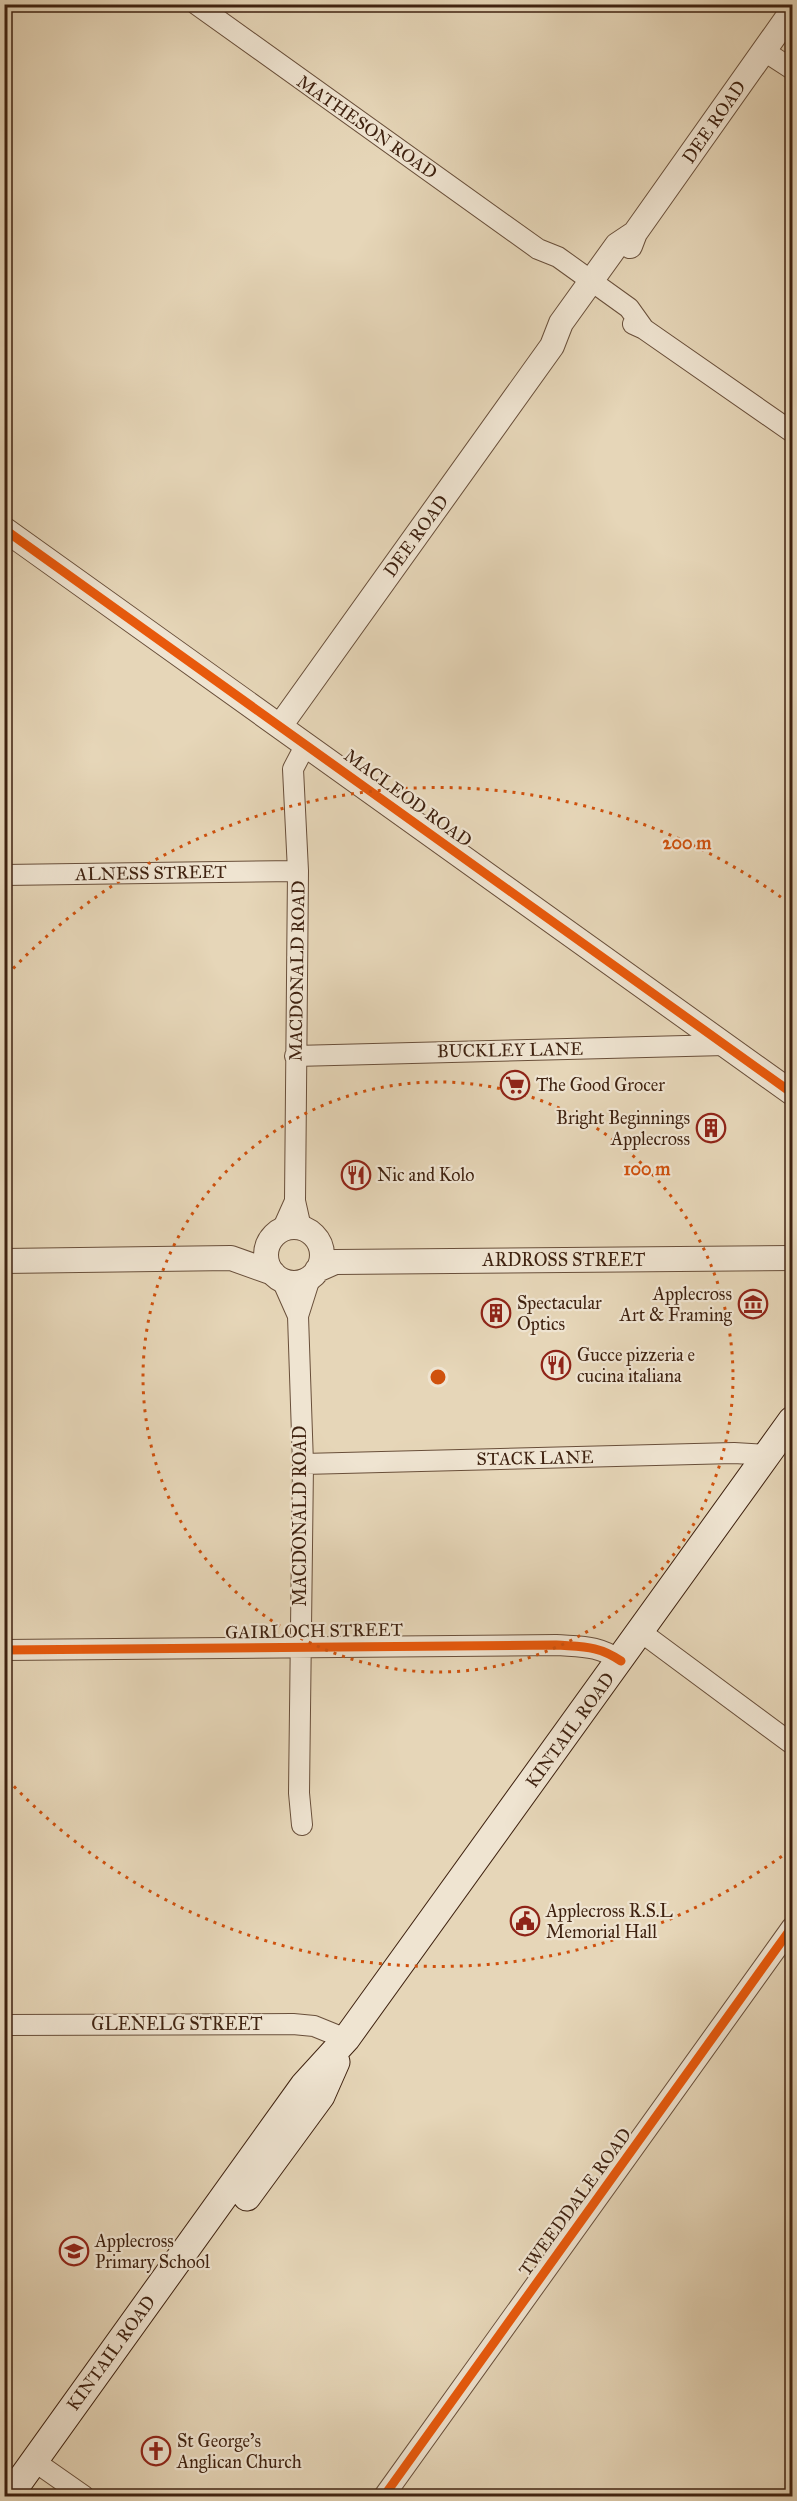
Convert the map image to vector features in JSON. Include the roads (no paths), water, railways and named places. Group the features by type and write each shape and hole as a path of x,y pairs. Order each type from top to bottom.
{"main road":[{"name":"KINTAIL ROAD","path":"9,2496 41,2465 304,2085 346,2039 621,1661 792,1420"},
{"name":"KINTAIL ROAD","path":"28,2496 41,2465"}],"street":[{"name":"MATHESON ROAD","path":"196,4 538,249 558,257 621,318 644,329 792,432"},
{"name":"DEE ROAD","path":"280,726 552,345 561,322 593,291 617,245 635,233 792,11"},
{"path":"764,51 792,69"},
{"name":"MACLEOD ROAD","path":"4,529 792,1093"},
{"name":"MACDONALD ROAD","path":"286,1231 295,1201 298,872 293,769 306,744"},
{"name":"ALNESS STREET","path":"4,874 298,872"},
{"name":"BUCKLEY LANE","path":"295,1056 725,1045"},
{"path":"4,1261 231,1258 296,1283 321,1264 310,1232 286,1231 231,1258"},
{"path":"277,1277 267,1261 266,1254 270,1240 286,1231"},
{"name":"ARDROSS STREET","path":"321,1264 792,1258"},
{"name":"MACDONALD ROAD","path":"302,1825 299,1793 303,1464 298,1316 321,1264"},
{"name":"MACDONALD ROAD","path":"277,1277 298,1316"},
{"name":"STACK LANE","path":"303,1464 734,1453 767,1455"},
{"path":"641,1632 792,1744"},
{"name":"GAIRLOCH STREET","path":"4,1650 556,1645 595,1647 621,1661"},
{"name":"TWEEDDALE ROAD","path":"384,2496 792,1927"},
{"name":"GLENELG STREET","path":"4,2025 293,2024 314,2026 346,2039"},
{"path":"41,2465 84,2496"}],"place":[{"name":"The Good Grocer","path":"515,1085"},
{"name":"Bright Beginnings Applecross","path":"711,1128"},
{"name":"Nic and Kolo","path":"356,1175"},
{"name":"Applecross Art & Framing","path":"753,1304"},
{"name":"Spectacular Optics","path":"496,1313"},
{"name":"Gucce pizzeria e cucina italiana","path":"556,1365"},
{"name":"Applecross R.S.L Memorial Hall","path":"525,1921"},
{"name":"Applecross Primary School","path":"74,2251"},
{"name":"St George’s Anglican Church","path":"156,2451"}]}
